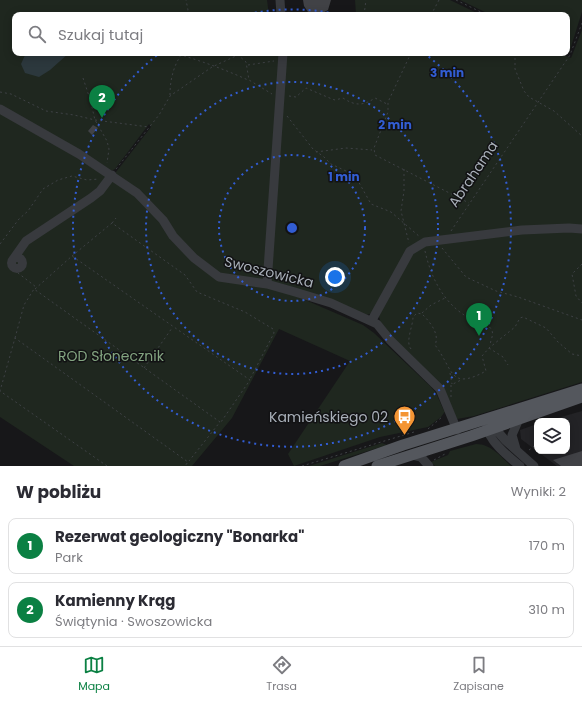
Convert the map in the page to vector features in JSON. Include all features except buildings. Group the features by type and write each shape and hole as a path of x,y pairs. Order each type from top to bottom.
{"main road":[{"path":"378,466 489,426 582,389"},
{"path":"333,466 457,430 489,426 519,419 582,397"},
{"path":"344,466 362,458"}],"street":[{"path":"280,0 281,12"},
{"path":"267,284 283,56"},
{"name":"Swoszowicka","path":"0,109 79,154 137,194 163,220 173,236 194,258 219,277 267,284 331,304 372,320 390,340 435,383 447,402 457,430"},
{"path":"16,268 21,266 22,261 18,257 14,258 26,241 100,191 108,173"},
{"path":"372,320 410,251 429,241 522,230 569,228 582,229"},
{"path":"518,452 512,435 519,419"},
{"path":"489,426 534,466"},
{"path":"489,426 502,449 520,466"},
{"path":"412,455 421,457 428,464"}],"path":[{"path":"186,0 187,12"},
{"path":"364,12 366,0"},
{"path":"433,12 439,0"},
{"path":"456,0 481,12"},
{"name":"Abrahama","path":"570,55 582,23"},
{"path":"170,96 170,86 176,63 180,56"},
{"path":"187,56 203,61 212,67 249,80 280,96 296,96 306,88 335,100 342,98 351,103 365,105 375,98 388,104"},
{"path":"108,173 159,115 170,96 212,67 236,56"},
{"path":"239,56 247,65 249,80"},
{"path":"247,65 270,62 281,56"},
{"path":"410,56 394,87 388,104 388,112 374,150 375,155 469,203"},
{"path":"515,56 515,69 524,91 537,102 554,111 582,136"},
{"name":"Abrahama","path":"447,239 469,203 569,56"},
{"path":"0,244 19,219 28,210 43,188 58,180 72,176 87,180 108,178 109,149 107,141 95,120 90,98 83,78"},
{"path":"0,92 11,94 46,111 95,120 149,127"},
{"path":"286,114 302,137 315,152 324,157 331,164 346,171 356,179 371,204 383,207 429,241 466,277 496,291 518,297 582,320"},
{"path":"315,152 346,148 374,150"},
{"path":"404,169 404,191 400,211 410,251"},
{"path":"107,466 0,391 24,304 34,289 112,224 116,218"},
{"path":"112,224 185,275 197,292 245,312 273,329 274,333 250,380 230,412 220,422 185,466"},
{"path":"429,241 425,250 428,264 445,298 466,316 477,323 490,326 493,332 489,347"},
{"path":"72,256 250,380"},
{"path":"582,264 572,274 576,296 582,303"},
{"path":"16,268 18,273 36,287"},
{"path":"34,289 220,422"},
{"path":"422,314 431,305 445,298"},
{"path":"407,357 412,350 408,346 408,341 413,328 414,316 417,313 422,314 434,328 437,342 435,345 444,357 450,371 452,384 451,397 447,402"},
{"path":"450,371 453,375 462,379 470,380 486,371 484,361 481,359 489,347 515,327 520,318 523,317 546,328 558,342 572,354 582,356"},
{"path":"144,368 173,327"},
{"path":"15,338 188,462"},
{"path":"489,347 502,357 508,364"},
{"path":"452,384 462,379"},
{"path":"428,427 445,414"},
{"path":"302,466 411,432 417,432"},
{"path":"529,450 534,446"},
{"path":"428,464 439,459 446,453"}],"shaded area":[{"path":"25,56 66,56 50,70 39,77 25,73 21,64"},
{"path":"582,411 582,466 557,466 541,454 570,454 570,418 558,418"},
{"path":"534,425 534,449 521,439 520,430"}],"green space":[{"path":"0,0 267,0 269,12 12,12 12,56 567,56 571,58 582,30 582,382 474,416 457,419 445,392 381,325 379,316 412,246 372,313 367,315 218,274 204,264 116,176 116,172 151,127 149,124 115,169 109,172 0,106"},
{"path":"355,0 450,0 475,12 356,12"},
{"path":"460,0 582,0 582,12 570,50 570,12 485,12"},
{"name":"ROD Słonecznik","path":"0,110 132,192 202,266 296,296 363,325 374,333 430,386 436,393 444,411 446,410 441,417 428,427 380,437 294,466 288,454 350,361 279,329 232,418 192,466 74,466 0,417"},
{"path":"382,443 387,445 320,466 309,466"},
{"path":"476,444 491,448 511,466 435,466 431,462 448,455 450,451"}],"place":[{"name":"Kamienny Krąg","path":"102,118"},
{"name":"Rezerwat geologiczny \"Bonarka\"","path":"479,336"},
{"name":"Kamieńskiego 02","path":"404,436"}]}
